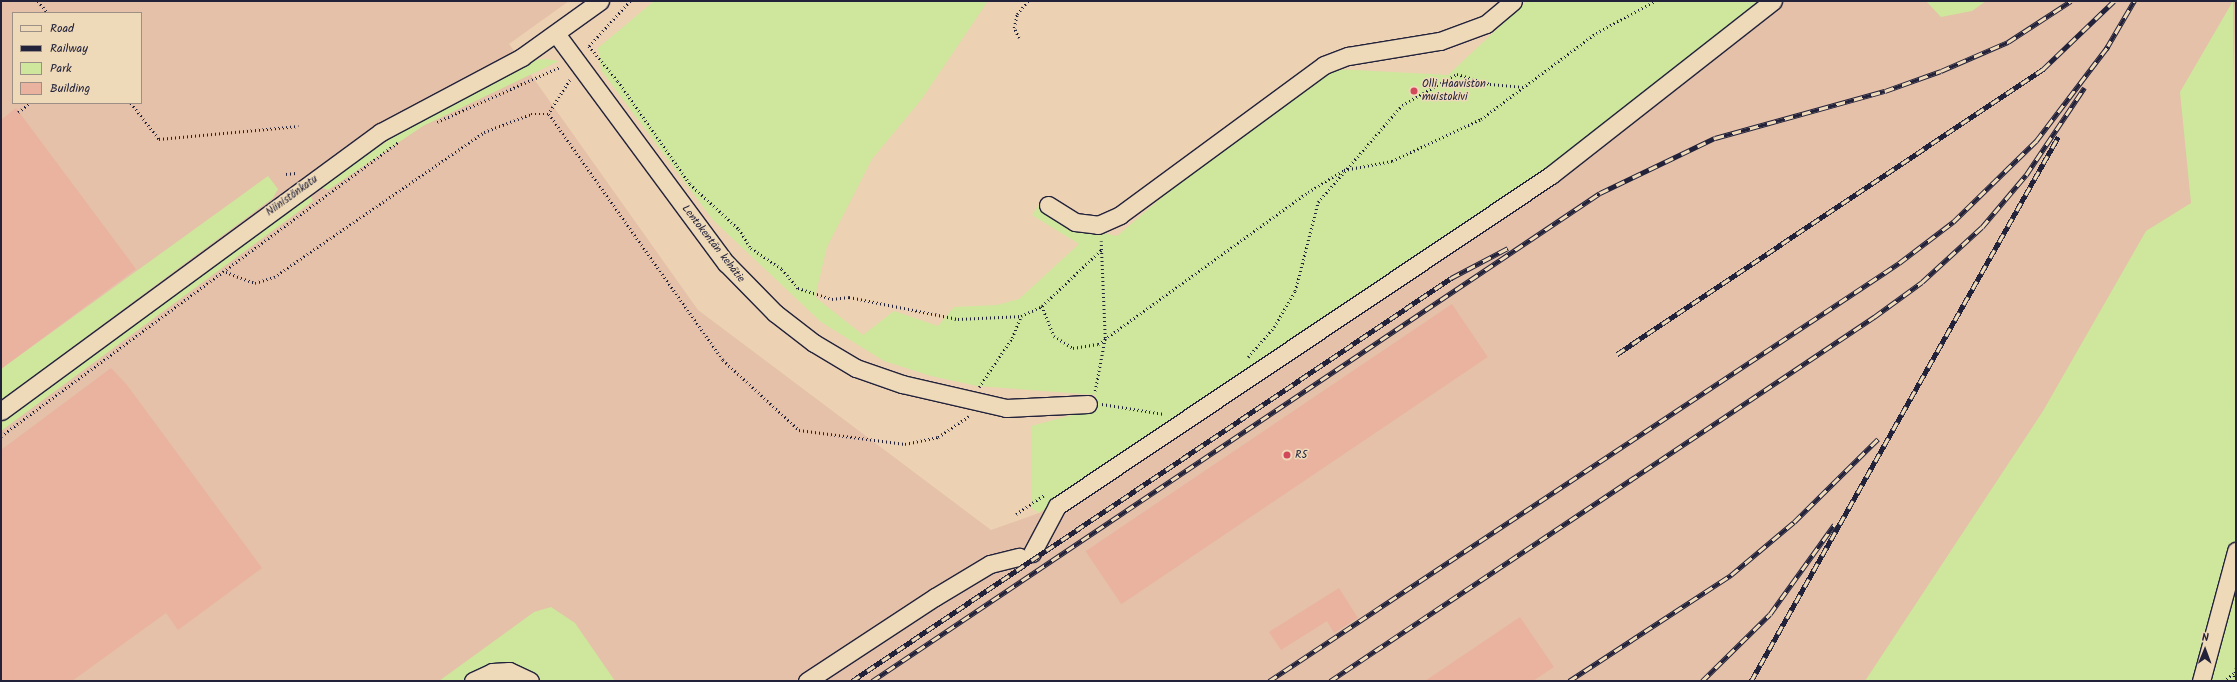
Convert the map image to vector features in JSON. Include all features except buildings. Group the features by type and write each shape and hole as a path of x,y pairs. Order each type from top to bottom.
{"street":[{"path":"1048,205 1075,222 1098,225 1120,215 1324,65 1348,56 1440,41 1486,24 1513,1"},
{"path":"807,681 935,597 990,564 1025,555 1057,506 1551,175 1772,1"},
{"name":"Niinistönkatu","path":"1,411 381,132 556,35 598,2"},
{"name":"Lentokentän kehätie","path":"556,35 726,263 775,314 814,343 856,368 902,384 1006,408 1088,404"},
{"path":"2201,681 2236,551"},
{"path":"473,681 492,672 509,671 530,681"}],"path":[{"path":"38,1 47,12"},
{"path":"549,114 576,61 630,1"},
{"path":"1018,38 1014,28 1017,14 1028,1"},
{"path":"1042,306 1054,336 1073,348 1098,344 1308,192 1344,170 1392,162 1481,119 1596,33 1655,1"},
{"path":"589,46 618,81 690,184 739,229 751,248 782,269 798,288 832,299 849,297 958,319 1021,316 1042,306 1102,248"},
{"path":"432,126 576,61"},
{"path":"1266,346 1247,359 1274,327 1296,291 1318,202 1344,170 1402,105 1457,74 1490,84 1521,88 1526,85"},
{"path":"18,112 29,104"},
{"path":"132,104 159,139 280,131 286,126 298,126"},
{"path":"226,272 255,283 274,276 484,132 531,114 549,114"},
{"path":"549,114 723,360 799,430 904,444 938,437 980,402 984,375 1012,338 1021,316"},
{"path":"1,436 405,139"},
{"path":"1098,225 1102,248 1105,338 1088,404 1115,403 1164,414"},
{"path":"1158,418 1171,410"},
{"path":"1016,514 1048,492"},
{"path":"2233,681 2236,668"},
{"path":"2223,681 2235,673"}],"shaded area":[{"path":"1,1 569,1 509,44 698,310 991,530 1039,513 1554,166 1765,1 2236,1 2210,681 1,681"}],"green space":[{"path":"654,1 988,1 921,100 872,159 827,247 815,297 863,335 894,311 938,326 954,307 997,305 1019,299 1079,244 1032,215 1039,205 1081,228 1117,236 1246,125 1337,69 1448,75 1527,1 1763,1 1554,166 1039,513 1032,508 1031,426 1091,410 1096,395 977,386 931,376 884,361 821,322 713,220 601,70 598,48"},
{"path":"1926,1 1986,1 1972,11 1941,17"},
{"path":"2233,1 2236,681 1865,681 2043,411 2146,231 2191,203 2180,92"},
{"path":"546,59 559,61 423,126 328,190 319,187 420,119 535,60"},
{"path":"268,176 278,189 273,198 1,400 1,369"},
{"path":"310,194 313,201 1,431 1,423"},
{"path":"551,607 575,623 615,681 439,681 534,612"}],"railway":[{"path":"872,681 1600,193 1715,138 1885,91 1941,71 2008,42 2071,1"},
{"path":"1617,354 2043,69 2114,1"},
{"path":"2106,49 2134,1"},
{"path":"1269,681 1899,263 1953,222 2036,141 2108,46"},
{"path":"1330,681 1874,317 1922,282 1982,227 2026,175 2084,88"},
{"path":"1751,681 2058,137"},
{"path":"852,681 1451,278 1508,248"},
{"path":"1569,681 1731,575 1794,522 1878,439"},
{"path":"1702,681 1770,614 1834,525"}],"place":[{"name":"Olli Haaviston muistokivi","path":"1414,91"},
{"name":"R5","path":"1287,455"}]}
